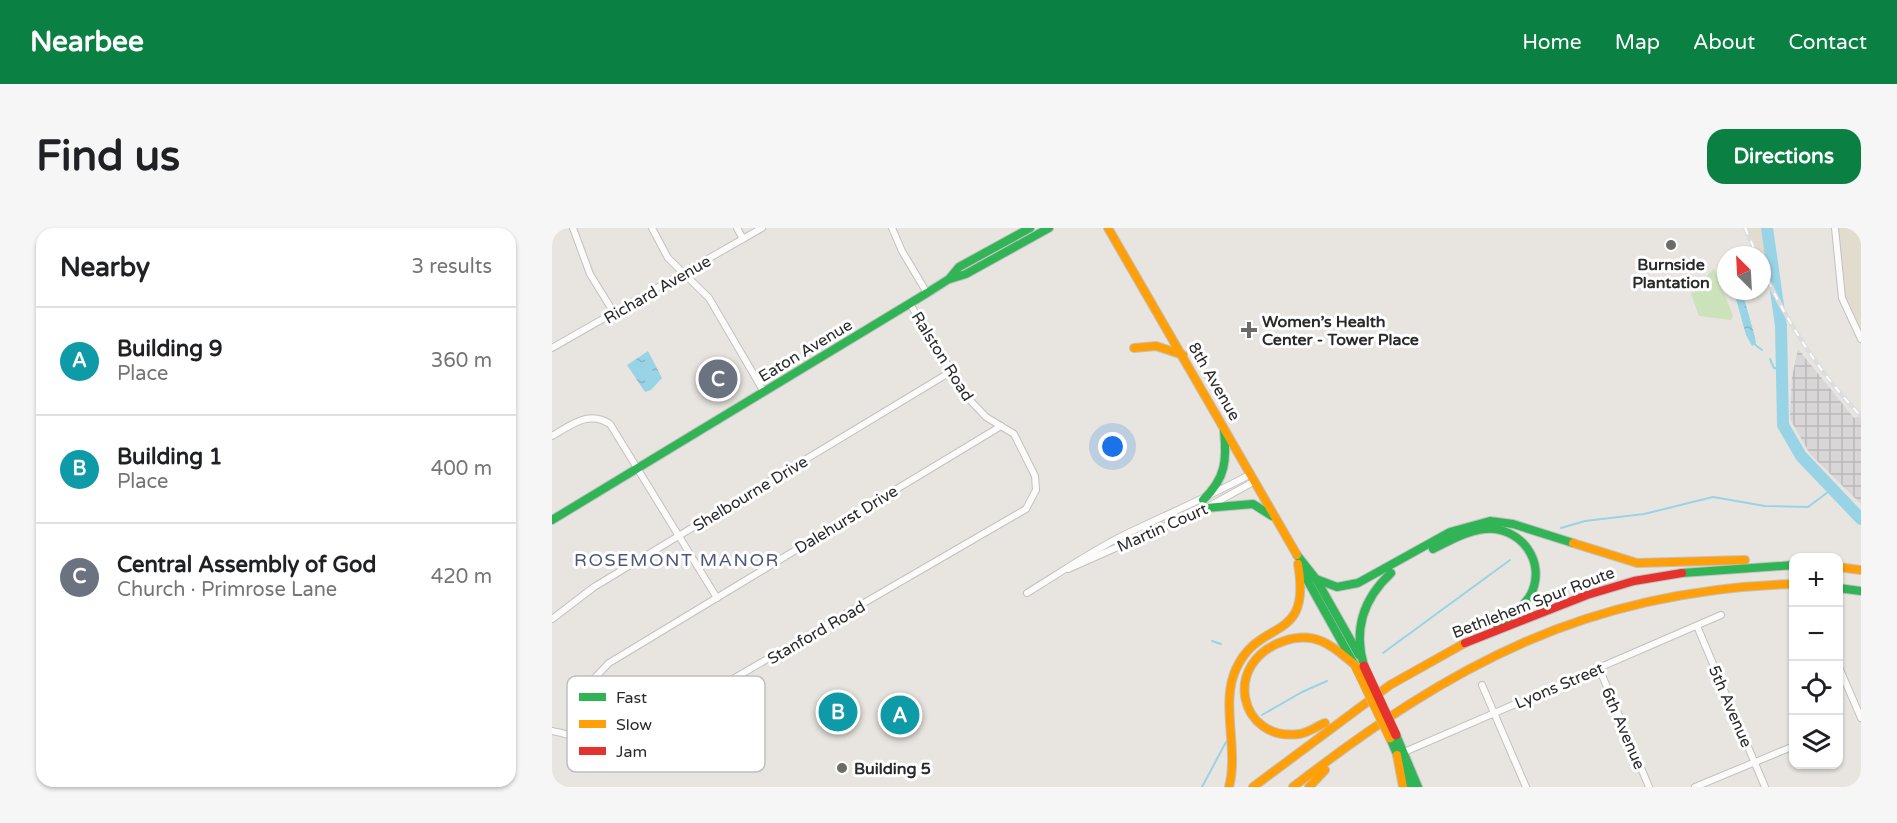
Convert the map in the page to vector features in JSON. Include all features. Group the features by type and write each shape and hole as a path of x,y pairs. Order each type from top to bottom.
{"main road":[{"name":"Eaton Avenue","path":"950,279 959,267 1030,228"},
{"name":"Eaton Avenue","path":"552,520 950,279 966,274 1049,228"},
{"name":"8th Avenue","path":"1108,228 1359,665 1393,736 1411,787"},
{"path":"1134,348 1156,346 1183,355"},
{"path":"1205,504 1225,474 1227,460 1223,425"},
{"path":"1205,504 1253,504 1276,520"},
{"path":"1228,787 1233,773 1234,750 1232,677 1248,651 1296,615 1301,607 1306,574 1337,587 1358,584 1450,532 1490,521 1513,524 1637,563 1748,560 1789,564"},
{"path":"1359,665 1359,625 1369,597 1381,581 1421,554 1452,540 1483,529 1504,530 1515,534 1530,549 1536,570 1535,581 1532,591 1517,610 1474,638"},
{"name":"Bethlehem Spur Route","path":"1253,787 1390,685 1474,638 1587,595 1634,581 1701,570 1789,564"},
{"path":"1843,568 1861,570"},
{"name":"Bethlehem Spur Route","path":"1293,787 1352,740 1415,698 1474,664 1591,616 1670,595 1742,585 1789,584"},
{"path":"1843,589 1861,591"},
{"path":"1359,665 1324,641 1302,637 1273,644 1254,658 1245,672 1242,686 1249,711 1266,730 1282,734 1298,734 1316,729 1390,685"},
{"path":"1309,787 1318,776 1415,698"},
{"name":"8th Avenue","path":"1400,753 1418,787"},
{"path":"1400,753 1403,787"}],"street":[{"path":"573,228 587,267 614,313"},
{"path":"652,228 664,252 709,298 764,392"},
{"path":"736,228 743,239"},
{"name":"Richard Avenue","path":"552,348 762,228"},
{"name":"Ralston Road","path":"892,228 902,251 927,293"},
{"path":"1835,228 1842,298 1861,339"},
{"name":"Ralston Road","path":"910,304 978,410 1014,434 1032,469 1036,490"},
{"name":"Shelbourne Drive","path":"552,619 594,587 952,371"},
{"path":"552,436 584,418 604,420 615,429 717,598"},
{"name":"Dalehurst Drive","path":"596,676 600,670 1001,426"},
{"name":"Martin Court","path":"1027,593 1067,569 1205,504 1253,477"},
{"name":"Stanford Road","path":"737,676 1020,515 1030,504 1036,490"},
{"name":"Lyons Street","path":"1400,753 1721,615"},
{"name":"5th Avenue","path":"1697,626 1765,787"},
{"name":"6th Avenue","path":"1599,668 1649,787"},
{"path":"1843,675 1861,718"},
{"path":"1482,685 1526,787"},
{"name":"Stanford Road","path":"552,731 567,734"},
{"path":"1695,787 1789,748"}],"shaded area":[{"path":"1745,228 1767,228 1769,246 1753,246"},
{"path":"1835,228 1861,228 1861,334 1849,317 1836,259"},
{"path":"1798,349 1854,418 1861,416 1861,504 1810,454 1790,419 1792,377"}],"green space":[{"path":"1714,268 1717,276 1717,300 1727,300 1733,316 1731,320 1699,316 1691,294"}],"water":[{"path":"1736,300 1745,300 1756,343 1752,346 1746,335"},
{"path":"648,351 662,378 651,390 645,392 627,365"}],"waterway":[{"path":"1767,228 1781,326 1783,425 1801,456 1861,519"},
{"path":"1754,344 1762,350"},
{"path":"1770,359 1774,368 1783,370"},
{"path":"1561,528 1585,521 1644,514 1713,497 1765,506 1808,507 1832,489"},
{"path":"1383,653 1510,560"},
{"path":"1212,641 1221,644"},
{"path":"1262,715 1302,692 1327,681"},
{"path":"1202,787 1226,742"}],"railway":[{"path":"1745,228 1753,246"},
{"path":"1771,286 1818,365 1861,416"}],"traffic: fast":[{"path":"552,520 927,293 949,279 959,267 1030,228"},
{"path":"950,279 966,274 1049,228"},
{"path":"1203,500 1221,476 1225,460 1224,430"},
{"path":"1206,508 1253,504 1272,516"},
{"path":"1316,579 1337,587 1358,583 1450,532 1490,521 1513,524 1573,543"},
{"path":"1433,549 1464,534 1485,529 1509,533 1527,548 1533,558 1535,570 1535,582 1531,594 1525,603 1497,625"},
{"path":"1297,555 1316,579 1359,655"},
{"path":"1682,573 1789,565"},
{"path":"1301,569 1353,662"},
{"path":"1364,666 1360,640 1363,615 1373,593 1391,573"},
{"path":"1843,589 1861,591"},
{"path":"1396,735 1418,787"},
{"path":"1390,738 1411,787"}],"traffic: slow":[{"path":"1108,228 1297,555"},
{"path":"1134,348 1156,346 1183,355"},
{"path":"1573,543 1637,563 1745,560"},
{"path":"1229,787 1232,772 1229,711 1232,682 1236,669 1246,653 1258,642 1291,619 1298,607 1300,590 1298,564"},
{"path":"1843,568 1861,570"},
{"path":"1293,787 1409,704 1467,670 1526,642 1587,618 1651,601 1720,589 1789,584"},
{"path":"1325,723 1299,734 1279,733 1262,726 1251,714 1245,698 1245,682 1251,666 1264,651 1284,641 1302,638 1312,638 1326,643 1355,665"},
{"path":"1253,787 1390,685 1465,643"},
{"path":"1355,665 1390,738"},
{"path":"1397,755 1403,787"},
{"path":"1309,787 1325,770"}],"traffic: jam":[{"path":"1465,643 1587,595 1634,581 1682,573"},
{"path":"1364,666 1396,735"}],"place":[{"name":"Burnside Plantation","path":"1671,245"},
{"name":"Women’s Health Center - Tower Place","path":"1249,330"},
{"name":"Central Assembly of God","path":"718,379"},
{"name":"Building 1","path":"838,712"},
{"name":"Building 9","path":"900,715"},
{"name":"Building 5","path":"842,768"}],"district":[{"name":"ROSEMONT MANOR","path":"677,560"}]}
